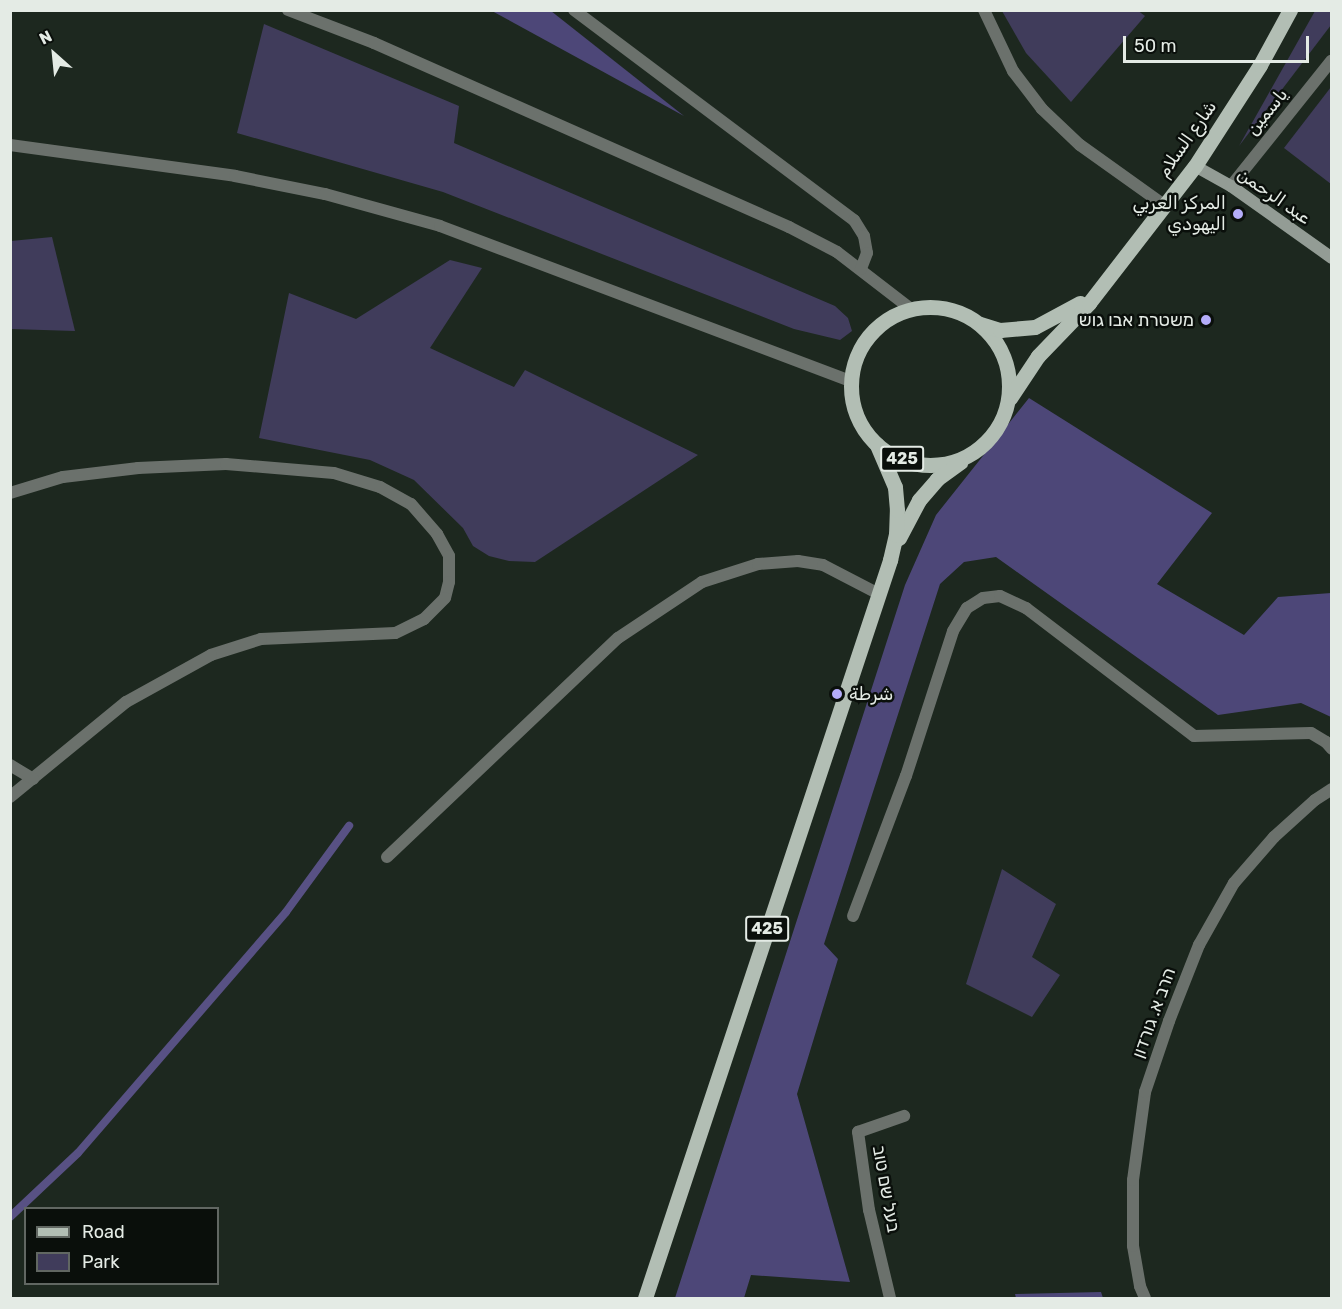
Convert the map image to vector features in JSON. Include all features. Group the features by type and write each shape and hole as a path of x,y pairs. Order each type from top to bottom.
{"main road":[{"name":"شارع السلام","path":"1007,404 1038,356 1083,310 1195,166 1260,64 1290,10"},
{"name":"شارع السلام","path":"979,324 1000,330 1035,327 1070,311 1105,281"},
{"name":"425","path":"645,1299 879,594 896,535 895,487 877,445 862,427 853,405 851,381 856,357 869,336 888,319 911,309 935,307 958,312 979,324 995,341 1005,361 1009,382 1007,404 999,425 985,442 937,479 919,500 890,560"},
{"name":"425","path":"877,445 898,458 921,464 945,464 968,455"}],"street":[{"path":"288,10 374,43 789,227 837,252 911,309"},
{"path":"574,10 854,220 864,236 867,253 861,269"},
{"path":"984,10 1013,70 1042,109 1080,145 1164,205"},
{"name":"ياسمين","path":"1231,186 1332,60"},
{"path":"10,145 235,176 325,194 440,226 851,381"},
{"name":"عبد الرحمن","path":"1195,166 1231,186 1332,258"},
{"path":"10,493 63,477 138,468 226,464 334,473 380,487 411,504 438,534 449,556 449,582 445,598 424,619 395,633 261,639 211,655 126,702 10,797"},
{"path":"387,857 618,638 702,582 758,564 798,561 824,565 879,594"},
{"path":"853,916 906,776 953,631 967,608 984,598 1000,597 1026,608 1194,736 1311,733 1326,742 1332,749"},
{"path":"10,765 33,779"},
{"name":"הרב א. גורדון","path":"1145,1299 1140,1286 1133,1246 1133,1180 1145,1092 1168,1021 1199,945 1234,883 1274,837 1315,800 1332,789"},
{"name":"בעל שם טוב","path":"890,1299 869,1210 858,1132 904,1116"}],"green space":[{"path":"1137,10 1145,16 1071,102 1026,53 1002,11"},
{"path":"1315,11 1331,11 1331,25 1239,146"},
{"path":"264,24 459,106 454,143 835,306 848,318 852,331 840,340 794,329 443,192 237,133"},
{"path":"1331,87 1331,184 1284,148"},
{"path":"52,237 75,331 11,329 11,241"},
{"path":"450,260 482,268 430,348 514,387 525,370 698,455 535,562 509,561 489,556 473,546 463,528 414,480 370,460 259,438 289,293 356,319"},
{"path":"1002,869 1056,904 1032,957 1060,975 1032,1017 966,984"}],"shaded area":[{"path":"492,11 551,11 684,116"},
{"path":"1029,398 1212,513 1157,584 1244,635 1278,597 1331,593 1331,717 1301,703 1218,715 996,557 964,562 940,584 824,944 838,959 797,1094 850,1282 751,1275 744,1298 675,1298 905,585 936,515"},
{"path":"1101,1292 1103,1298 1016,1298 1015,1294"}],"waterway":[{"path":"10,1217 78,1153 286,912 349,826"}],"place":[{"name":"المركز العربي اليهودي","path":"1238,214"},
{"name":"משטרת אבו גוש","path":"1206,320"},
{"name":"شرطة","path":"837,694"}]}
